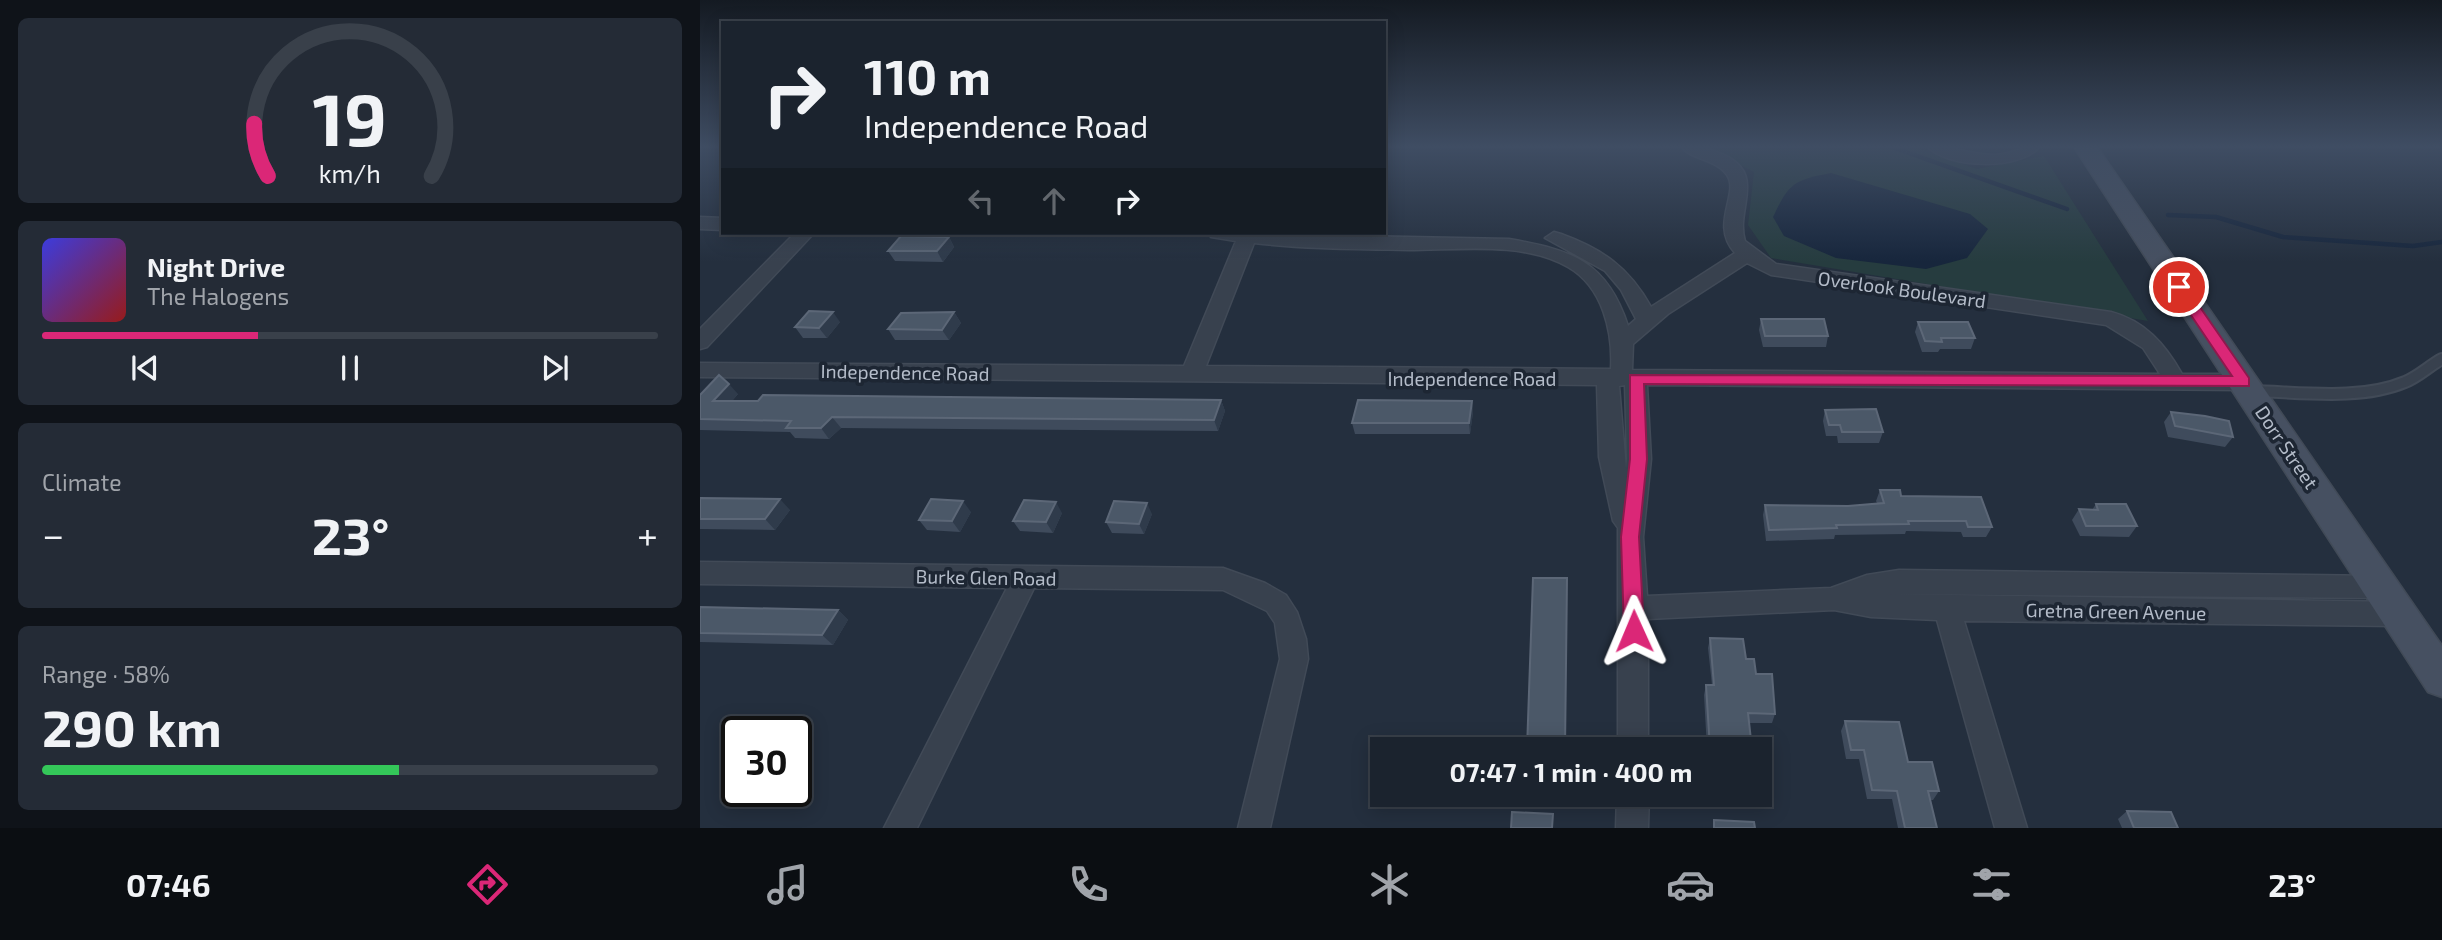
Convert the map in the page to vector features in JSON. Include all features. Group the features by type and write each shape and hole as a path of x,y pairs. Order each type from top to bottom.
{"main road":[{"name":"Dorr Street","path":"2112,186 2442,678"}],"street":[{"path":"1623,342 1647,320 1747,254 1733,240 1732,227 1740,186"},
{"path":"700,210 721,210"},
{"path":"700,223 721,224"},
{"path":"1386,230 1514,231 1578,246 1615,268 1628,282 1647,320"},
{"path":"700,342 803,235"},
{"path":"1191,376 1247,235 1307,243 1509,245 1541,249 1571,259 1596,276 1611,301 1623,342 1622,379 1611,457 1630,537 1634,608 1633,737"},
{"name":"Overlook Boulevard","path":"1747,254 1771,269 1800,275 2111,319 2143,333 2162,357 2175,381"},
{"name":"Independence Road","path":"700,370 1191,376 2175,381 2246,386"},
{"name":"Burke Glen Road","path":"700,573 1223,579 1270,596 1286,612 1292,633 1294,659 1254,828"},
{"path":"900,828 1026,577"},
{"path":"1912,582 1945,609 2011,828"},
{"name":"Gretna Green Avenue","path":"1834,598 1867,586 1912,582 2381,587"},
{"path":"1945,609 1959,582"},
{"name":"Gretna Green Avenue","path":"1634,608 1834,598 1945,609 2398,614"},
{"path":"1632,828 1633,807"}],"lane":[{"path":"2246,386 2333,391 2383,387 2403,383 2442,359"}],"green space":[{"path":"1752,186 2063,186 2148,321 1771,258 1748,225"}],"water":[{"path":"1793,186 1874,186 1970,214 1988,229 1967,258 1926,269 1836,258 1784,236 1773,217"}],"building":[{"path":"901,236 949,237 937,251 888,251"},
{"path":"809,311 833,312 819,328 795,327"},
{"path":"954,312 942,330 888,329 901,313"},
{"path":"1761,319 1824,319 1828,336 1765,336"},
{"path":"1918,322 1968,322 1975,338 1925,341"},
{"path":"719,375 729,384 713,401 758,401 763,395 1221,400 1214,420 832,417 821,428 786,428 791,421 700,419 700,395"},
{"path":"1358,400 1472,401 1469,423 1352,423"},
{"path":"1876,409 1883,432 1842,432 1840,425 1829,425 1825,410"},
{"path":"2171,412 2229,421 2233,437 2175,426"},
{"path":"1880,490 1900,490 1901,496 1981,497 1992,527 1968,527 1966,521 1908,521 1909,524 1836,525 1837,528 1769,530 1765,505 1848,506 1884,503"},
{"path":"700,498 780,499 765,519 700,519"},
{"path":"931,499 963,501 952,521 919,520"},
{"path":"1024,500 1056,502 1046,522 1013,521"},
{"path":"1114,501 1147,503 1139,524 1106,522"},
{"path":"2096,504 2126,504 2137,526 2086,526 2079,509 2098,510"},
{"path":"1533,578 1567,578 1565,737 1527,737"},
{"path":"700,607 838,610 822,635 700,633"},
{"path":"1710,638 1743,639 1746,659 1754,659 1756,674 1772,674 1775,714 1748,713 1751,737 1709,737 1706,685 1714,685"},
{"path":"1845,721 1899,722 1908,762 1932,762 1939,791 1928,791 1937,828 1905,828 1897,791 1872,790 1864,750 1851,750"},
{"path":"2127,811 2171,812 2178,828 2134,828"},
{"path":"1512,812 1553,814 1552,828 1511,828"},
{"path":"1714,820 1754,822 1755,828 1714,828"}],"waterway":[{"path":"2001,186 2067,209"},
{"path":"2168,215 2216,217 2283,237 2413,246 2442,242"}],"route":[{"path":"1634,631 1630,537 1639,459 1636,379 2243,382 2179,287"}]}
